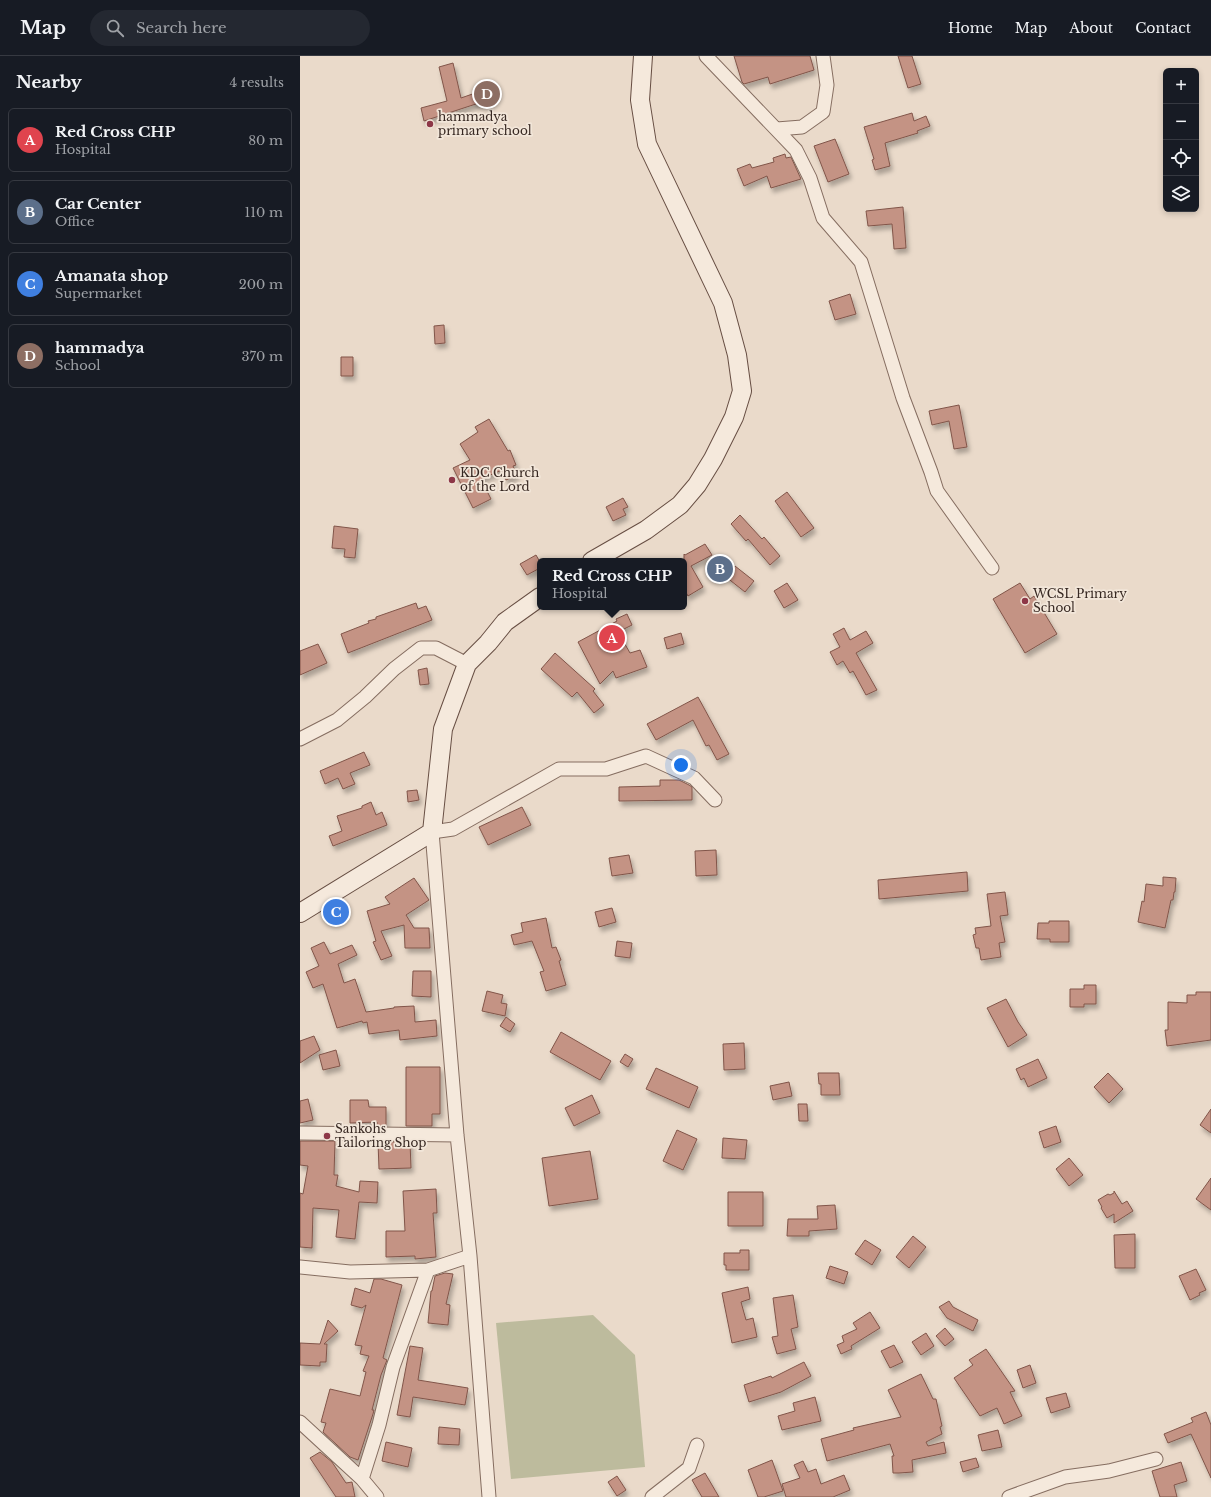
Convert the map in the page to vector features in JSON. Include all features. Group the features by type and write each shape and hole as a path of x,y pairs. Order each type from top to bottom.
{"main road":[{"path":"597,558 646,530 680,505 697,485 714,459 734,417 742,391 737,355 723,303 648,144 640,100 643,56"},
{"path":"300,913 432,832 443,729 467,664 488,643 505,622 537,599"}],"street":[{"path":"706,56 796,150 810,178 824,218 861,262 903,398 937,492 992,568"},
{"path":"777,130 802,127 824,112 827,85 823,56"},
{"path":"300,739 337,720 365,697 394,669 421,648 436,648 467,664"},
{"path":"490,1497 470,1256 457,1135 432,832 453,829 559,769 606,769 646,756 694,778 714,800"},
{"path":"300,1134 457,1135"},
{"path":"300,1267 350,1272 428,1270 470,1256"},
{"path":"362,1479 379,1426 393,1366 428,1270"},
{"path":"300,1422 362,1479 377,1497"},
{"path":"652,1497 689,1468 697,1444"},
{"path":"1009,1497 1066,1477 1109,1471 1156,1459"}],"shaded area":[{"path":"593,1315 635,1355 645,1467 511,1479 496,1323"}],"building":[{"path":"734,56 810,56 814,70 770,84 768,77 744,84 742,82"},
{"path":"898,56 912,56 921,84 908,88"},
{"path":"453,63 461,98 481,91 485,101 424,121 421,108 447,101 439,67"},
{"path":"912,113 914,121 926,116 930,126 917,131 918,133 885,143 890,166 875,170 872,160 874,159 864,127"},
{"path":"835,139 849,174 828,182 814,146"},
{"path":"785,154 786,158 791,157 801,179 771,188 767,176 744,186 737,169 750,164 752,168 774,162 773,158"},
{"path":"903,207 906,248 894,249 892,224 868,226 866,211"},
{"path":"850,294 856,314 835,320 829,301"},
{"path":"444,325 445,343 435,344 434,326"},
{"path":"341,357 353,357 353,376 341,376"},
{"path":"959,405 967,447 954,449 949,421 932,425 929,411"},
{"path":"489,419 508,451 510,450 516,465 513,466 517,475 506,480 502,470 481,479 491,499 473,508 453,468 470,460 460,444 478,432 475,427"},
{"path":"787,492 814,528 801,537 775,501"},
{"path":"623,498 628,507 623,509 626,515 613,521 606,507"},
{"path":"740,515 762,539 764,537 780,556 770,565 748,539 746,541 731,524"},
{"path":"334,526 358,529 355,558 344,557 345,549 332,548"},
{"path":"705,544 712,555 691,566 703,587 688,596 687,558 684,558 684,554 685,555"},
{"path":"536,555 538,558 537,570 527,575 520,564"},
{"path":"735,566 754,581 745,592 726,577"},
{"path":"787,583 798,600 784,608 774,591"},
{"path":"1020,583 1030,599 1034,596 1057,634 1025,653 993,599"},
{"path":"416,603 418,609 426,606 432,620 348,653 341,634 369,623 368,621 376,619 376,617"},
{"path":"627,614 632,625 618,632 630,653 640,650 647,667 616,678 613,671 600,684 578,642"},
{"path":"844,628 850,640 866,631 873,643 856,653 877,690 866,695 853,671 850,673 843,661 837,665 830,652 840,647 833,634"},
{"path":"681,633 684,644 667,649 664,638"},
{"path":"318,644 327,663 300,675 300,651"},
{"path":"555,653 595,689 593,691 604,705 594,713 577,692 572,697 541,669"},
{"path":"427,668 429,684 420,685 418,670"},
{"path":"698,697 729,754 717,760 709,745 706,746 693,720 656,740 647,724"},
{"path":"364,752 370,765 350,773 355,784 343,789 338,778 325,784 320,771"},
{"path":"660,780 679,780 689,785 692,787 692,800 619,801 619,787 660,786"},
{"path":"417,790 419,800 408,802 407,791"},
{"path":"371,802 376,815 382,812 387,825 333,846 329,836 342,831 337,816 362,808 362,806"},
{"path":"522,807 531,825 488,845 479,827"},
{"path":"716,850 717,875 696,876 695,851"},
{"path":"629,855 633,873 612,876 609,858"},
{"path":"967,872 968,891 879,899 878,880"},
{"path":"1163,877 1176,878 1175,892 1173,900 1171,900 1165,928 1138,922 1142,901 1144,902 1146,884 1163,886"},
{"path":"414,878 429,900 406,915 414,928 429,928 430,948 405,948 404,925 381,931 392,956 381,960 373,942 376,941 367,911 390,904 385,897"},
{"path":"1005,892 1008,915 1000,916 1005,942 999,943 1001,957 981,960 979,948 976,948 973,935 976,934 975,928 991,926 987,894"},
{"path":"612,908 616,922 599,927 595,912"},
{"path":"546,918 552,948 556,947 561,960 559,961 566,985 546,991 540,972 544,971 532,941 514,945 511,935 523,932 521,923"},
{"path":"1049,921 1069,921 1069,942 1050,942 1050,939 1037,939 1038,923 1049,923"},
{"path":"617,941 632,943 630,958 615,956"},
{"path":"324,942 330,954 352,945 357,955 338,964 344,983 355,979 366,1012 394,1007 414,1006 415,1022 436,1020 437,1036 400,1040 399,1030 369,1034 367,1022 363,1023 362,1021 337,1028 323,984 313,988 306,972 319,966 311,948"},
{"path":"413,971 431,971 431,997 412,996"},
{"path":"1084,985 1096,985 1096,1004 1084,1004 1084,1007 1070,1007 1070,989 1084,989"},
{"path":"487,991 503,995 501,1003 507,1004 505,1016 482,1011"},
{"path":"1196,992 1211,992 1211,1040 1167,1046 1165,1030 1168,1030 1168,1002 1187,1003 1187,995 1196,995"},
{"path":"1006,999 1018,1022 1027,1035 1008,1047 987,1008"},
{"path":"506,1017 515,1024 510,1032 500,1026"},
{"path":"561,1032 611,1061 600,1080 550,1052"},
{"path":"314,1036 320,1050 300,1063 300,1041"},
{"path":"744,1043 745,1069 724,1070 723,1044"},
{"path":"336,1050 340,1066 323,1070 319,1055"},
{"path":"625,1054 633,1059 628,1067 620,1062"},
{"path":"1038,1059 1047,1078 1028,1087 1024,1078 1021,1080 1016,1069"},
{"path":"406,1067 440,1067 440,1114 432,1114 432,1126 406,1126"},
{"path":"656,1068 698,1087 689,1108 646,1089"},
{"path":"818,1073 839,1073 840,1095 821,1095 821,1084 819,1084"},
{"path":"1108,1073 1123,1089 1109,1103 1094,1087"},
{"path":"789,1082 792,1096 773,1100 770,1086"},
{"path":"592,1095 600,1113 574,1126 565,1108"},
{"path":"308,1099 313,1120 300,1123 300,1101"},
{"path":"350,1100 368,1100 369,1107 386,1107 386,1126 377,1126 377,1122 350,1123"},
{"path":"798,1104 807,1104 808,1121 799,1121"},
{"path":"1211,1109 1211,1133 1200,1125"},
{"path":"1056,1126 1061,1142 1044,1148 1039,1132"},
{"path":"677,1130 697,1139 683,1170 663,1161"},
{"path":"723,1138 747,1140 745,1159 722,1158"},
{"path":"300,1141 335,1141 334,1175 338,1175 336,1186 359,1192 360,1181 378,1182 377,1203 359,1202 355,1239 336,1237 339,1210 313,1208 312,1248 300,1247 300,1193 303,1194 308,1166 300,1165"},
{"path":"378,1142 410,1142 411,1168 379,1169"},
{"path":"590,1151 598,1199 549,1206 542,1158"},
{"path":"1069,1158 1083,1175 1069,1186 1056,1169"},
{"path":"1211,1178 1211,1210 1196,1199"},
{"path":"436,1189 437,1213 433,1213 436,1257 415,1259 415,1256 386,1257 386,1231 405,1231 403,1191"},
{"path":"1114,1191 1122,1204 1127,1201 1133,1211 1114,1223 1114,1214 1107,1218 1098,1200 1108,1194 1110,1195 1114,1193"},
{"path":"728,1192 763,1192 763,1226 728,1226"},
{"path":"835,1205 837,1229 809,1231 809,1236 787,1236 788,1219 818,1219 817,1206"},
{"path":"1135,1234 1135,1268 1115,1268 1114,1235"},
{"path":"913,1236 926,1247 909,1268 896,1257"},
{"path":"865,1240 881,1250 872,1265 855,1254"},
{"path":"740,1250 749,1250 749,1270 726,1270 726,1265 724,1265 724,1253 740,1253"},
{"path":"830,1266 848,1272 844,1284 826,1278"},
{"path":"1196,1269 1206,1290 1190,1300 1179,1276"},
{"path":"445,1273 453,1274 446,1304 450,1305 448,1325 428,1323 431,1291 435,1276"},
{"path":"374,1279 381,1279 402,1285 383,1358 387,1360 381,1375 372,1410 374,1410 373,1414 358,1460 350,1457 323,1432 326,1423 321,1422 330,1389 360,1396 366,1372 363,1371 369,1356 360,1354 362,1346 355,1345 366,1305 362,1308 351,1305 355,1288 370,1293"},
{"path":"748,1287 750,1299 741,1302 746,1320 753,1318 757,1337 732,1343 722,1293"},
{"path":"793,1295 798,1327 791,1329 796,1349 777,1354 772,1337 778,1336 773,1298"},
{"path":"949,1301 953,1307 978,1320 973,1331 947,1318 939,1307"},
{"path":"870,1312 880,1328 851,1346 852,1349 841,1354 837,1345 844,1342 842,1336 857,1329 853,1323"},
{"path":"328,1320 338,1331 324,1344 327,1344 326,1362 320,1362 320,1366 300,1365 300,1343 320,1344"},
{"path":"945,1328 954,1339 945,1346 936,1336"},
{"path":"926,1333 934,1346 921,1355 912,1342"},
{"path":"894,1345 903,1362 890,1368 881,1351"},
{"path":"410,1346 423,1348 418,1380 468,1388 465,1405 413,1397 410,1417 397,1415"},
{"path":"986,1349 1015,1391 1010,1392 1022,1416 1004,1424 997,1408 980,1416 954,1378 973,1365 969,1360"},
{"path":"804,1362 811,1376 781,1392 749,1402 744,1385 771,1376 772,1378"},
{"path":"1030,1365 1036,1383 1023,1388 1017,1370"},
{"path":"921,1374 933,1399 936,1399 942,1426 940,1427 942,1434 926,1442 928,1446 944,1442 946,1453 912,1460 913,1472 899,1473 893,1473 892,1456 894,1456 890,1444 827,1461 821,1439 854,1430 853,1428 901,1417 888,1390"},
{"path":"1066,1393 1070,1407 1051,1413 1046,1398"},
{"path":"815,1397 821,1421 782,1430 778,1416 795,1411 793,1403"},
{"path":"1206,1412 1211,1425 1211,1478 1191,1434 1168,1443 1164,1434 1193,1422 1191,1418"},
{"path":"439,1427 460,1429 459,1445 438,1444"},
{"path":"998,1430 1002,1447 982,1451 978,1435"},
{"path":"386,1442 412,1448 408,1467 382,1461"},
{"path":"320,1452 332,1462 346,1483 352,1482 355,1497 336,1497 310,1458"},
{"path":"976,1458 979,1467 963,1472 960,1462"},
{"path":"772,1460 783,1491 764,1497 758,1497 748,1470"},
{"path":"803,1461 808,1472 816,1469 821,1484 844,1475 850,1490 833,1497 786,1497 782,1484 800,1478 794,1465"},
{"path":"1181,1462 1187,1481 1174,1485 1177,1497 1160,1497 1152,1471"},
{"path":"705,1473 719,1497 702,1497 692,1480"},
{"path":"617,1476 626,1490 617,1496 608,1482"}],"place":[{"name":"hammadya","path":"487,94"},
{"name":"hammadya primary school","path":"430,124"},
{"name":"KDC Church of the Lord","path":"452,480"},
{"name":"Car Center","path":"720,569"},
{"name":"WCSL Primary School","path":"1025,601"},
{"name":"Red Cross CHP","path":"612,638"},
{"name":"Amanata shop","path":"336,912"},
{"name":"Sankohs Tailoring Shop","path":"327,1136"}]}
